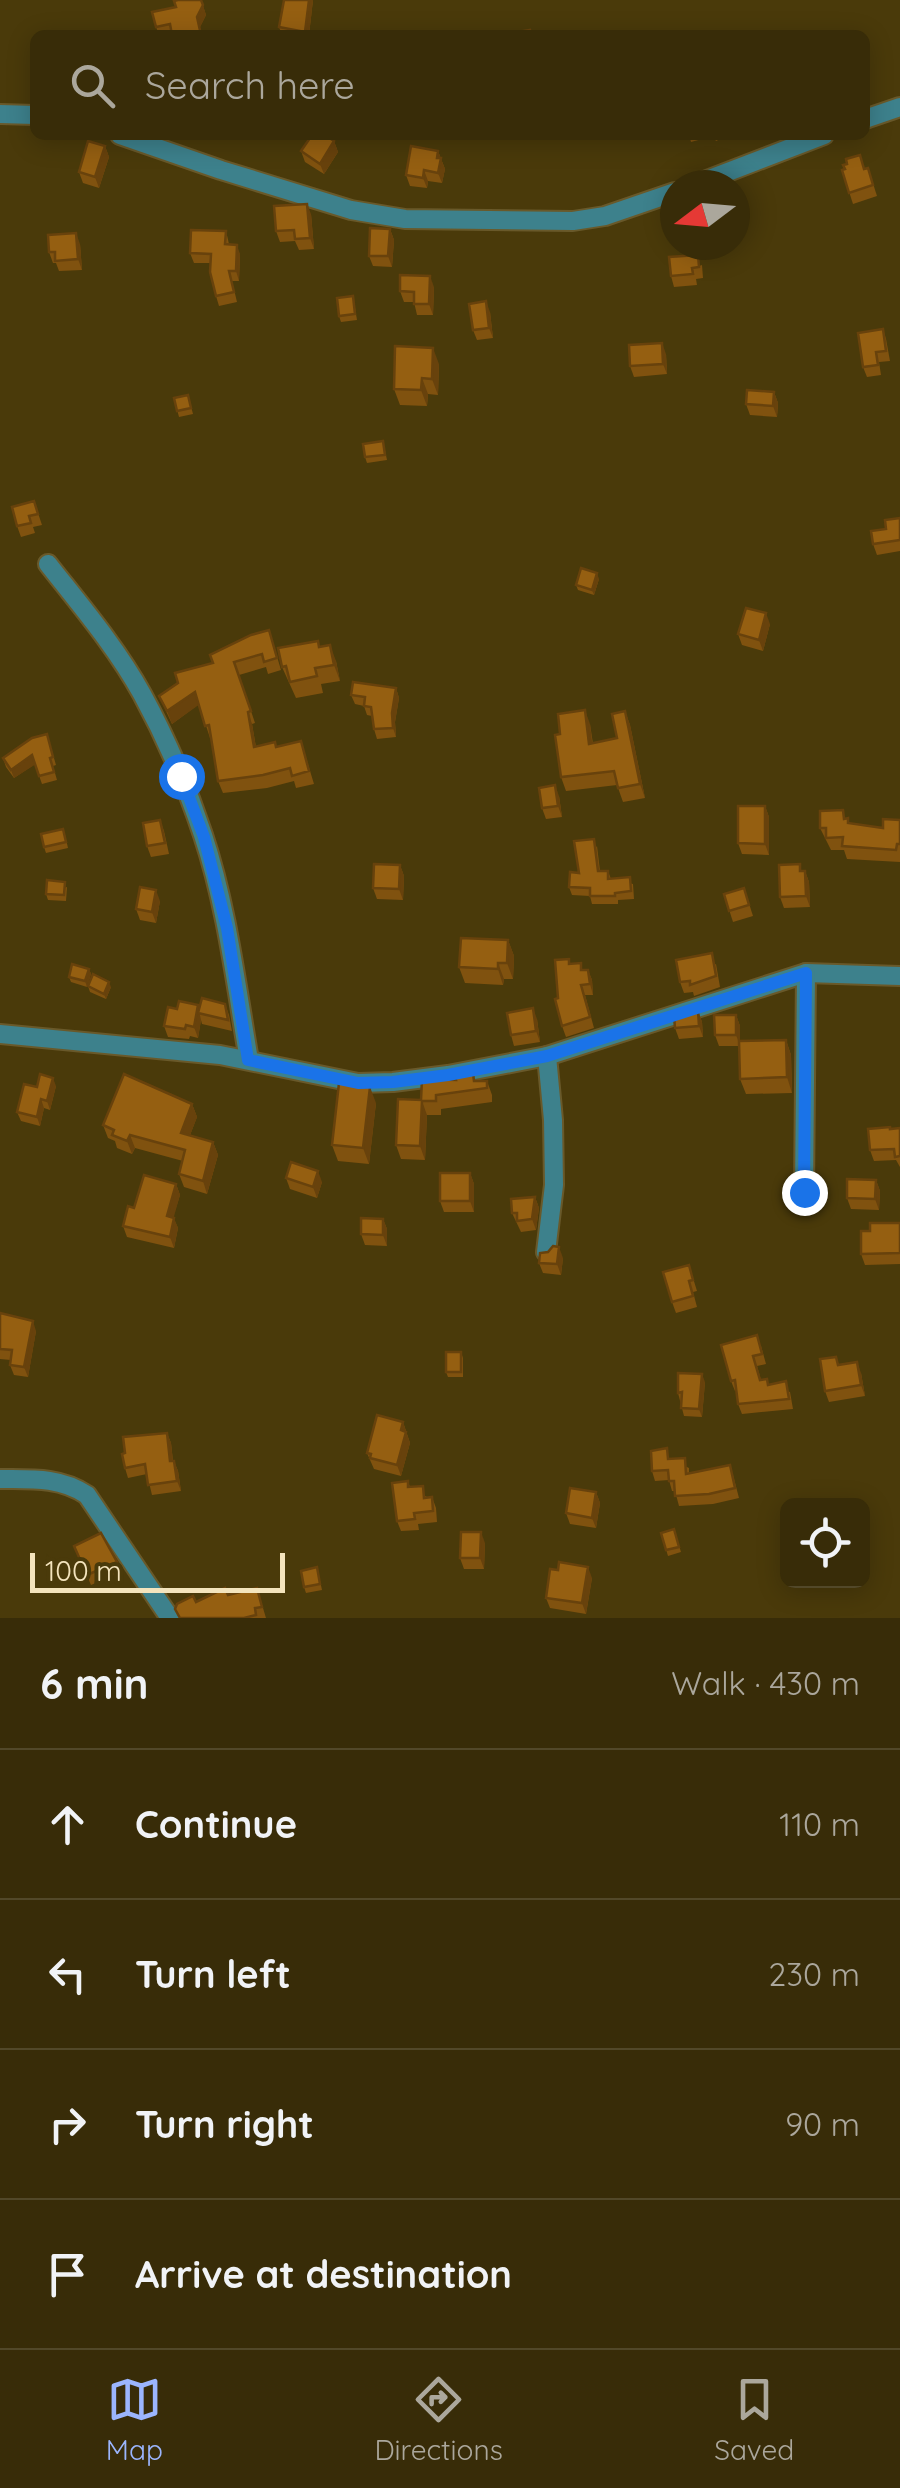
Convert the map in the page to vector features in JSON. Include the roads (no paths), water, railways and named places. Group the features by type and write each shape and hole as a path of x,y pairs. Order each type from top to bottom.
{"street":[{"path":"870,117 900,107"},
{"path":"0,114 30,116"},
{"path":"135,140 351,210 405,219 573,220 605,216 660,197"},
{"path":"733,170 811,140"},
{"path":"48,564 107,638 142,695 181,776 204,837 227,928 248,1060"},
{"path":"0,1034 220,1055 358,1083 393,1082 547,1056 806,973 900,976"},
{"path":"804,1192 806,973"},
{"path":"546,1252 554,1185 554,1120 547,1056"},
{"path":"0,1479 34,1478 71,1484 87,1495 170,1618"}]}
